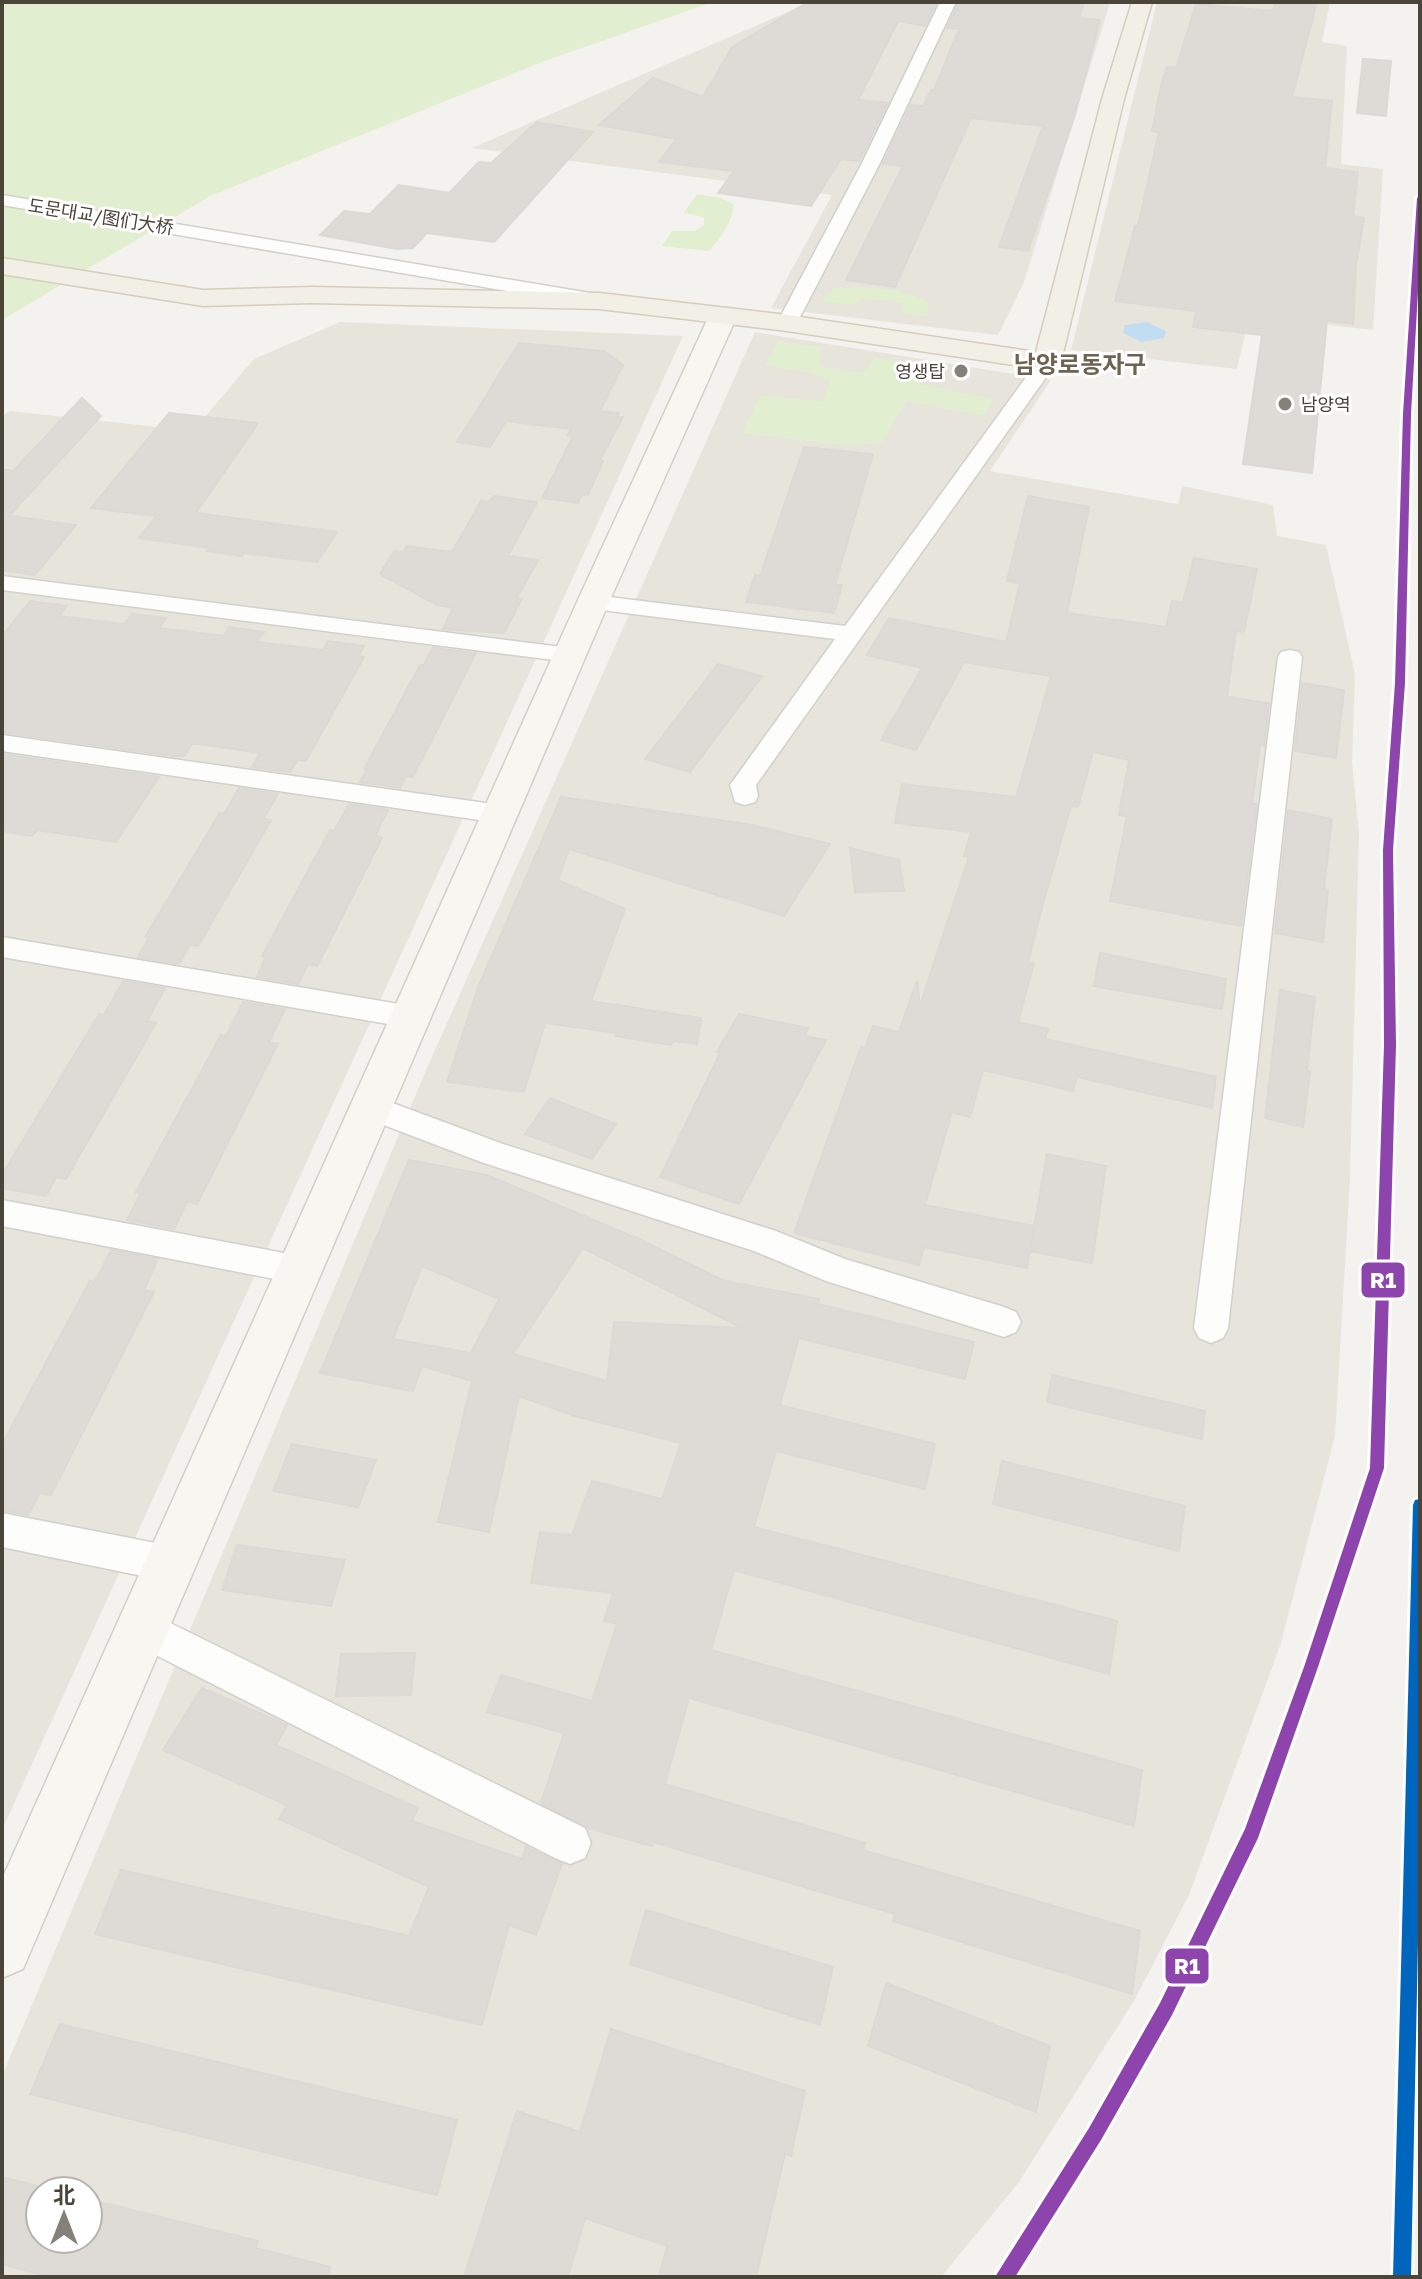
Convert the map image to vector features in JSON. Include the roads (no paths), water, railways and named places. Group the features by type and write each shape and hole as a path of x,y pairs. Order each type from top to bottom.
{"main road":[{"path":"2,249 172,286 203,298 312,295 599,301 787,323 1047,362 1113,99 1142,2"},
{"path":"2,266 172,286"}],"street":[{"path":"787,323 884,137 948,2"},
{"name":"도문대교/图们大桥","path":"2,200 599,301"},
{"path":"2,1948 593,602 723,316"},
{"path":"745,796 743,785 1047,362"},
{"path":"2,583 570,655"},
{"path":"593,602 852,634"},
{"path":"1211,1328 1290,657"},
{"path":"2,743 500,814"},
{"path":"2,947 411,1017"},
{"path":"371,1107 492,1153 764,1241 838,1271 1004,1322"},
{"path":"2,1213 300,1270"},
{"path":"2,1530 171,1564"},
{"path":"142,1628 570,1843"}],"water":[{"path":"1147,322 1166,331 1164,338 1142,342 1123,333 1125,325"}],"railway":[{"path":"1337,1588 1377,1468"},
{"path":"1004,2277 1095,2134 1166,2009 1252,1832 1338,1586"}],"place":[{"name":"영생탑","path":"961,371"},
{"name":"남양역","path":"1285,404"}],"district":[{"name":"남양로동자구","path":"1080,363"}]}
